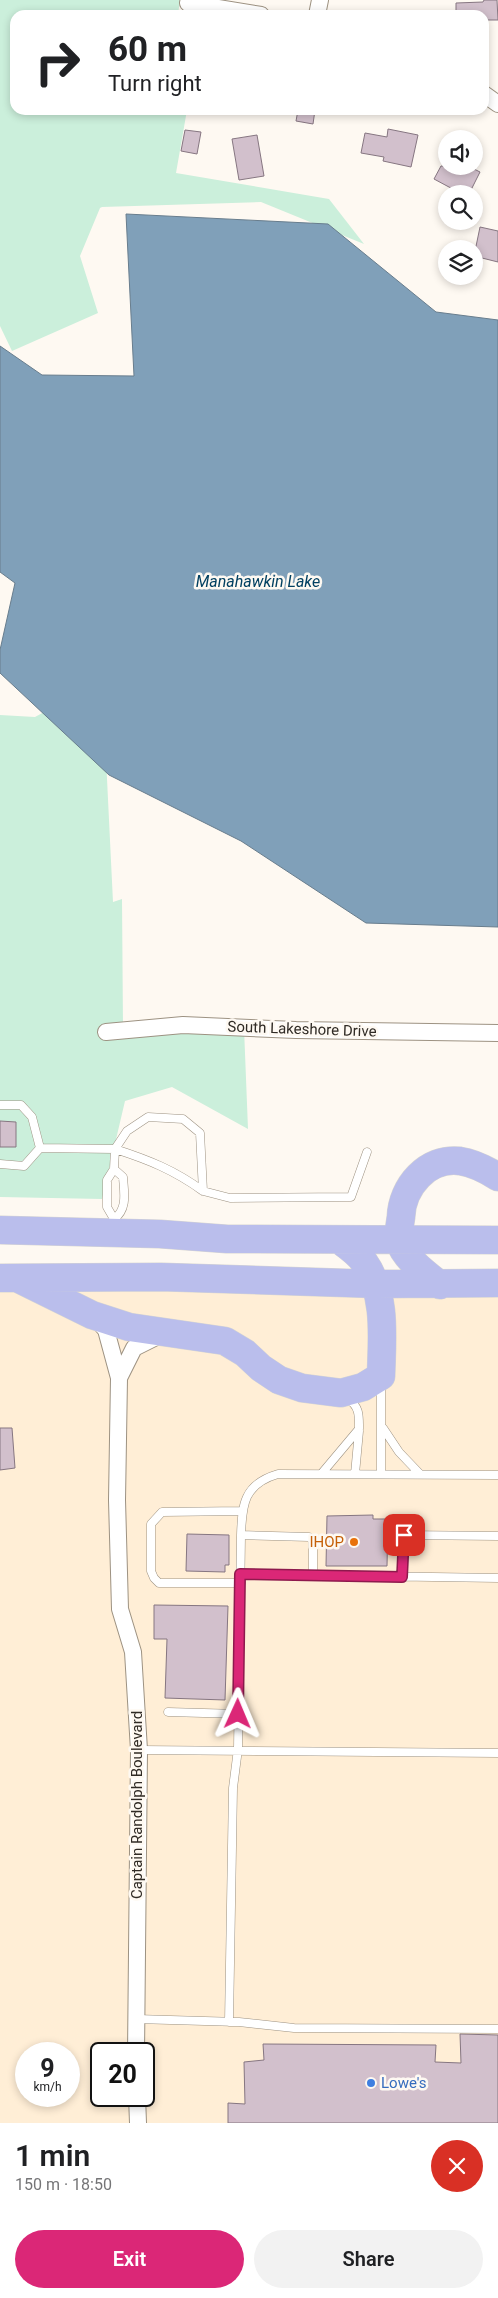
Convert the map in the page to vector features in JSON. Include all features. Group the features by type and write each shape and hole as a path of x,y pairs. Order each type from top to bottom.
{"highway":[{"path":"440,1285 415,1266 399,1240 401,1205 408,1187 437,1162 459,1161 484,1168 498,1177"},
{"path":"0,1230 114,1226 226,1239 341,1241 498,1240"},
{"path":"10,1278 92,1315 129,1327 225,1341 245,1353 261,1368 280,1380 302,1388 341,1393 363,1387 381,1376 382,1329 377,1284 364,1260 341,1241"},
{"path":"10,1278 169,1277 377,1284 440,1285 498,1283"}],"street":[{"path":"188,3 231,10"},
{"name":"South Lakeshore Drive","path":"106,1032 183,1024 296,1030 498,1033"},
{"name":"Captain Randolph Boulevard","path":"92,1315 106,1330 119,1378 116,1500 120,1609 133,1652 140,1750 136,2042"},
{"name":"Captain Randolph Boulevard","path":"119,1378 134,1348 166,1332"},
{"path":"137,2107 138,2123"}],"lane":[{"path":"0,1105 21,1105 32,1117 40,1148"},
{"path":"114,1226 106,1207 107,1180 114,1169 115,1149 128,1131 148,1117 183,1119 200,1133 203,1191"},
{"path":"0,1164 24,1166 40,1148 115,1149 147,1159 177,1172 203,1191 230,1198 351,1197 367,1152"},
{"path":"114,1169 123,1176 124,1202 114,1226"},
{"path":"381,1376 383,1428 381,1474"},
{"path":"341,1393 355,1403 359,1412 360,1429 355,1474"},
{"path":"383,1428 400,1452 420,1474"},
{"path":"322,1472 360,1429"},
{"path":"229,2022 233,1788 238,1750 241,1535 244,1500 251,1490 267,1477 278,1474 322,1472 498,1475"},
{"path":"242,1511 170,1510 155,1517 151,1524 151,1571 154,1578 160,1583 313,1575 498,1578"},
{"path":"241,1535 309,1537 312,1540 313,1575"},
{"path":"402,1577 404,1535 498,1536"},
{"path":"168,1712 238,1714"},
{"path":"140,1750 498,1753"},
{"path":"136,2019 229,2022 294,2028 498,2029"}],"shaded area":[{"path":"0,1275 498,1282 498,2123 0,2123"}],"green space":[{"path":"0,0 180,0 179,10 10,10 10,115 186,115 176,173 329,199 364,244 261,202 102,207 80,256 98,313 12,351 0,326"},
{"path":"46,711 106,758 113,902 122,899 123,1027 244,1028 248,1129 172,1087 125,1101 102,1199 0,1197 0,715 35,717"}],"water":[{"name":"Manahawkin Lake","path":"126,214 328,224 436,312 498,320 498,927 366,923 241,841 109,775 0,673 0,650 15,583 0,572 0,346 42,375 134,376"}],"building":[{"path":"484,0 497,0 498,20 489,20 489,10 456,10 456,3 483,2"},
{"path":"297,115 314,115 313,124 296,121"},
{"path":"388,129 418,135 411,167 383,161 384,157 361,153 365,133 387,137"},
{"path":"185,130 201,132 197,154 181,151"},
{"path":"257,135 264,176 239,180 232,139"},
{"path":"438,172 438,175 478,175 474,185 445,185 434,179"},
{"path":"483,228 498,231 498,262 483,258 483,240 477,240 479,230 483,230"},
{"path":"0,1121 16,1122 16,1147 0,1147"},
{"path":"0,1428 12,1428 15,1468 0,1470"},
{"path":"373,1515 373,1519 388,1519 387,1566 326,1566 327,1516"},
{"path":"187,1534 229,1535 229,1565 225,1565 225,1572 186,1571"},
{"path":"154,1605 228,1606 225,1700 165,1698 167,1639 154,1639"},
{"name":"Lowe's","path":"460,2034 498,2035 498,2123 228,2123 228,2103 245,2104 244,2062 264,2060 263,2044 436,2045 435,2062 461,2063"}],"place":[{"name":"IHOP","path":"354,1542"},
{"name":"Lowe's","path":"371,2083"}],"route":[{"path":"238,1714 240,1574 402,1577 404,1535"}]}
